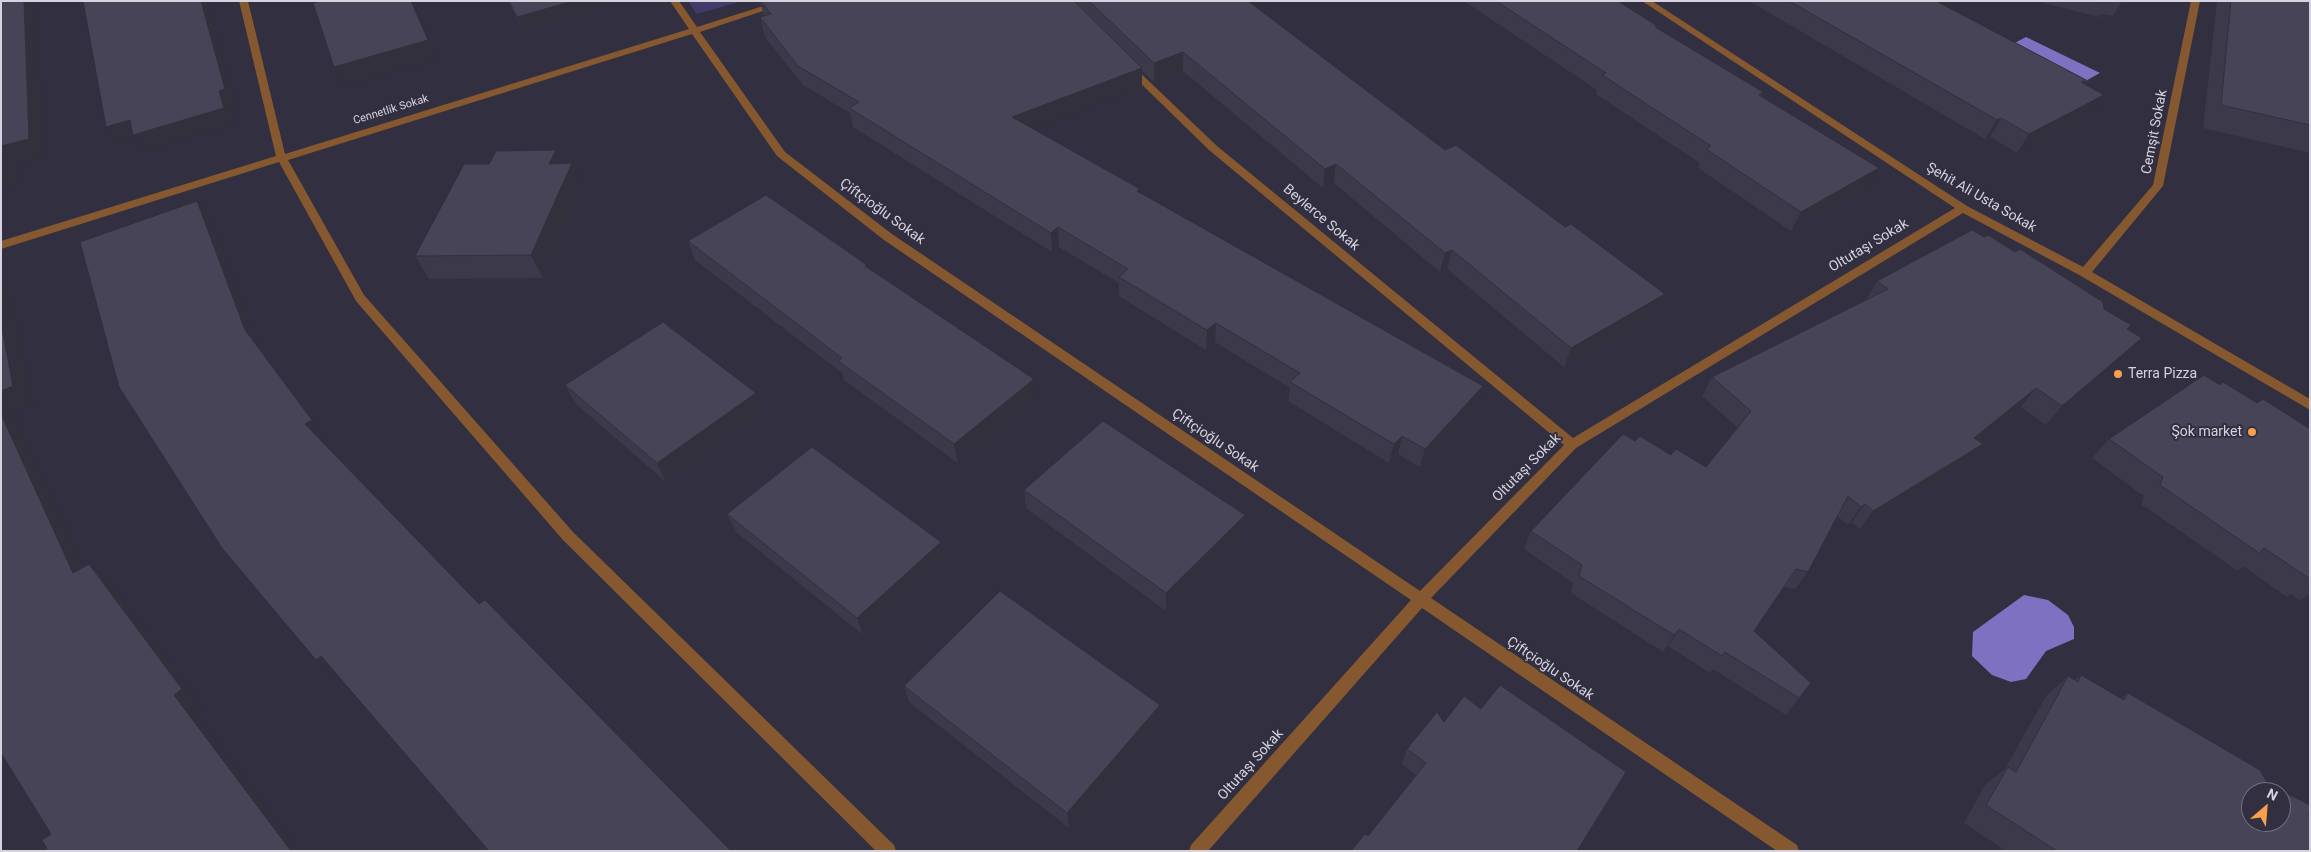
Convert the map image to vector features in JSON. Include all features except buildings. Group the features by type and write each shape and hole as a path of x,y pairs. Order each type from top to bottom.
{"street":[{"path":"243,1 281,157 360,298 561,529 888,851"},
{"name":"Çiftçioğlu Sokak","path":"674,1 781,154 888,237 1791,851"},
{"name":"Cennetlik Sokak","path":"1,245 789,1"},
{"name":"Şehit Ali Usta Sokak","path":"1646,1 1963,208 2085,273 2310,405"},
{"name":"Cemşit Sokak","path":"2085,273 2158,186 2196,1"},
{"name":"Beylerce Sokak","path":"1124,61 1213,148 1572,446"},
{"name":"Oltutaşı Sokak","path":"1197,851 1421,599 1572,446 1963,208"}],"shaded area":[{"path":"688,1 742,1 697,14"},
{"path":"2026,37 2100,73 2080,84 2007,47"},
{"path":"2024,595 2048,600 2068,615 2074,627 2074,639 2046,651 2026,679 2011,682 1992,675 1972,656 1973,632"}],"place":[{"name":"Terra Pizza","path":"2118,374"},
{"name":"Şok market","path":"2252,432"}]}
